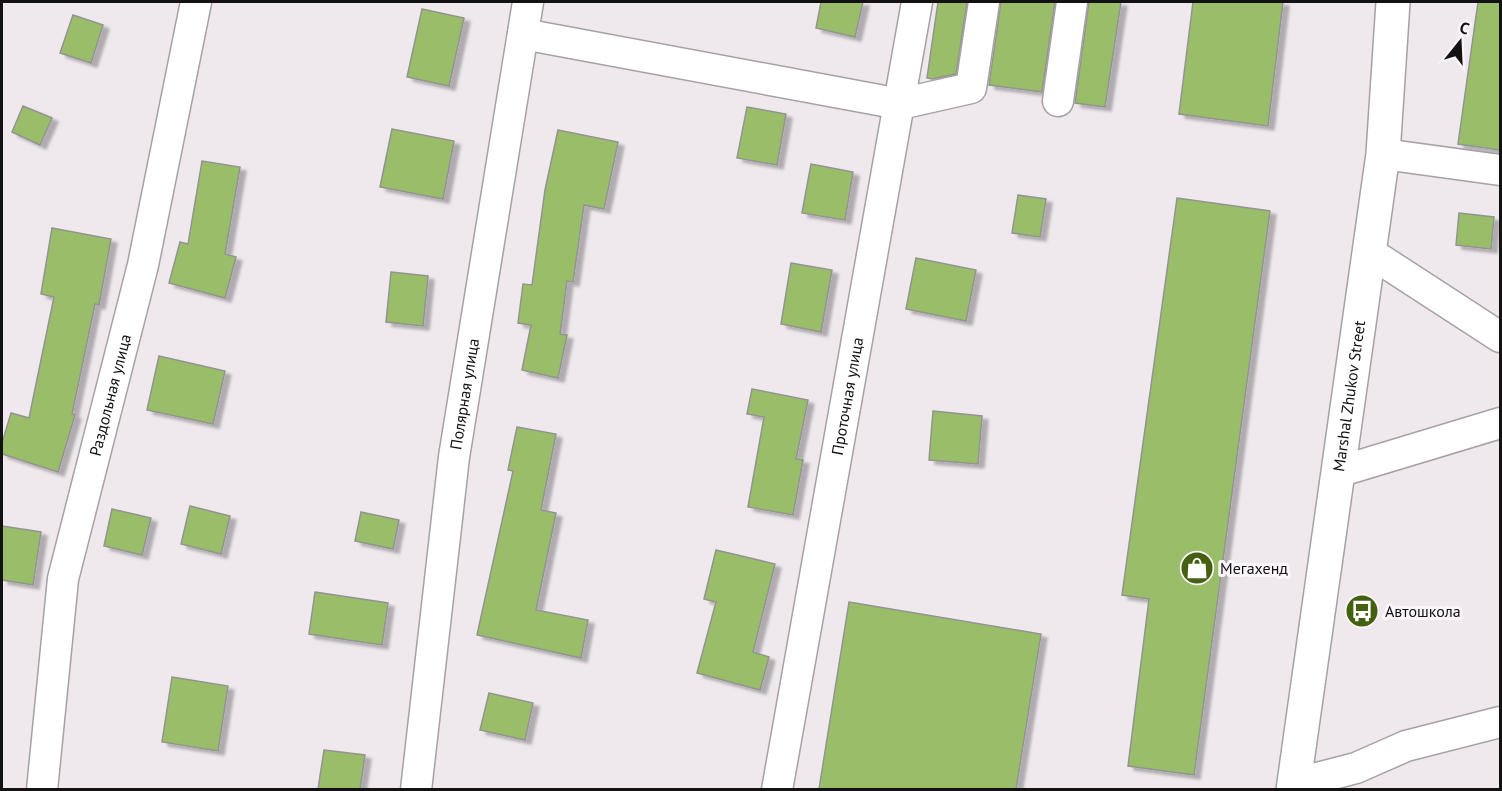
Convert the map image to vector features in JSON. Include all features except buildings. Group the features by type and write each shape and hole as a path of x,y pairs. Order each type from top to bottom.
{"main road":[{"name":"Marshal Zhukov Street","path":"1294,787 1383,154 1393,2"}],"street":[{"name":"Раздольная улица","path":"42,789 63,579 142,265 196,2"},
{"name":"Полярная улица","path":"416,789 454,457 528,2"},
{"name":"Проточная улица","path":"777,789 917,2"},
{"path":"523,34 900,104 971,88 984,2"},
{"path":"1058,100 1072,2"},
{"path":"1383,154 1500,170"},
{"path":"1369,252 1500,336"},
{"path":"1338,472 1500,423"},
{"path":"1294,787 1356,768 1406,746 1500,722"}],"place":[{"name":"Мегахенд","path":"1197,568"},
{"name":"Автошкола","path":"1362,611"}]}
